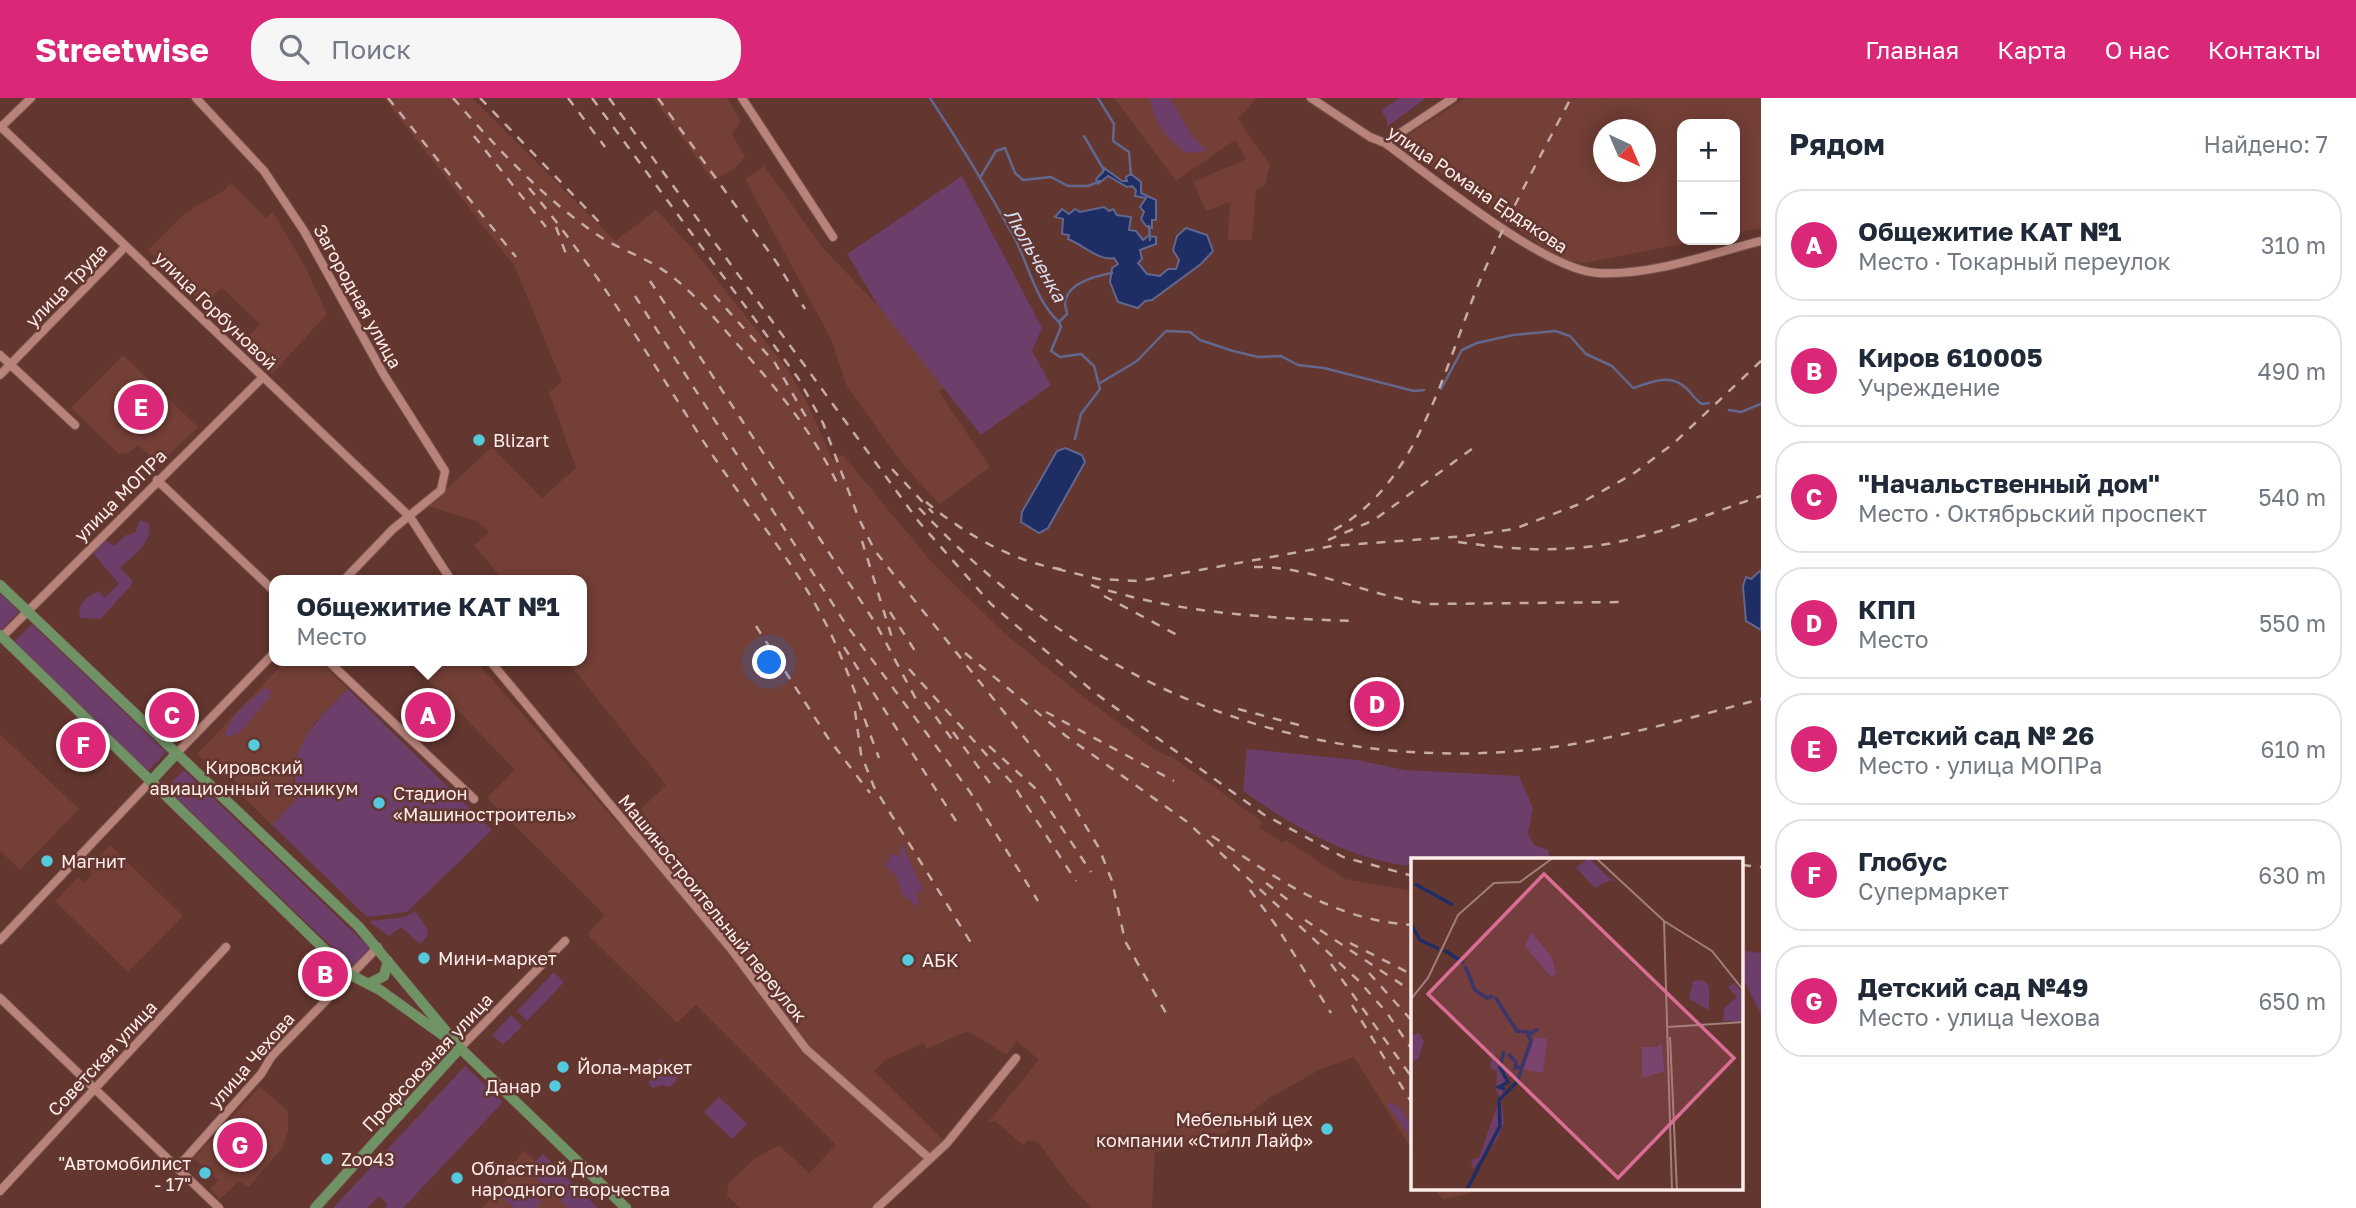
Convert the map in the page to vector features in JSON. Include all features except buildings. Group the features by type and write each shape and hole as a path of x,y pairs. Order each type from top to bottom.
{"main road":[{"path":"0,585 378,947 460,1048 626,1208"},
{"path":"1,636 351,975 460,1048"},
{"path":"150,782 176,754"},
{"path":"368,984 384,976 388,961"},
{"name":"Профсоюзная улица","path":"315,1208 460,1048"}],"street":[{"path":"0,127 31,98"},
{"name":"Загородная улица","path":"196,98 264,171 304,231 359,333 445,471 441,490 393,529 349,575"},
{"path":"742,98 833,237"},
{"name":"улица Романа Ердякова","path":"1311,98 1370,137 1385,143 1545,256 1580,270 1597,273 1632,271 1761,241"},
{"path":"1385,143 1453,98"},
{"name":"улица Горбуновой","path":"0,127 410,517"},
{"name":"улица Труда","path":"0,376 125,246"},
{"path":"0,355 75,425"},
{"name":"улица МОПРа","path":"1,636 263,377"},
{"path":"157,480 269,586"},
{"path":"410,517 448,575"},
{"path":"176,754 269,658"},
{"path":"333,666 474,799"},
{"name":"Машиностроительный переулок","path":"494,666 731,949 806,1049 929,1158"},
{"path":"0,940 150,782"},
{"name":"Профсоюзная улица","path":"460,1048 565,941"},
{"name":"Советская улица","path":"0,1191 226,947"},
{"name":"улица Чехова","path":"177,1168 261,1074 272,1056 378,947"},
{"path":"0,998 219,1208"},
{"path":"877,1208 947,1143 1016,1058"}],"shaded area":[{"path":"384,98 472,98 615,241 656,210 692,248 788,370 807,402 832,459 843,455 929,559 1003,632 1077,692 1158,752 1172,757 1262,822 1259,827 1283,843 1286,840 1345,879 1411,891 1411,1149 1354,1057 1319,1070 1269,1098 1223,1135 1202,1131 1201,1142 1155,1152 1152,1208 1092,1208 1069,1184 1038,1142 1028,1140 1023,1145 995,1121 988,1122 1039,1060 1017,1041 1007,1055 968,1031 927,1049 923,1043 884,1061 874,1071 943,1140 871,1208 740,1208 727,1196 728,1184 755,1158 779,1145 809,1173 836,1145 696,1005 677,1023 587,934 605,915 487,798 515,770 419,670 423,666 480,666 620,826 632,829 646,817 641,809 666,785 571,666 587,666 587,575 499,575 474,545 489,533 486,529 476,521 428,506 492,447 542,498 576,468 549,392 562,382 515,267"},
{"path":"653,98 727,98 741,121 732,134 745,157 736,167 713,181"},
{"path":"1114,98 1257,98 1238,119 1270,165 1265,185 1256,190 1252,240 1228,240 1230,202 1206,211 1193,182 1246,159 1235,140 1176,181"},
{"path":"1149,98 1170,98 1193,137 1207,151 1186,153 1171,141 1158,123"},
{"path":"1400,98 1426,98 1387,127 1387,120 1381,110"},
{"path":"1465,98 1761,98 1761,228 1740,232 1740,119 1677,119 1677,245 1584,263 1561,260 1402,145 1402,139"},
{"path":"764,166 823,248 879,307 946,387 939,392 990,467 940,504 904,466 847,386 831,339 745,179"},
{"path":"962,176 1042,328 1032,351 1051,385 981,435 879,307 847,254"},
{"path":"230,182 266,218 273,212 305,266 327,314 272,374 241,345 260,324 222,288 204,305 148,250 185,213 226,189"},
{"path":"123,355 198,427 159,464 138,445 127,454 118,453 71,408"},
{"path":"140,520 149,524 148,537 140,549 120,568 133,581 130,587 100,619 80,618 80,608 87,598 99,591 104,598 119,584 92,552 105,540 114,546 126,535 135,533"},
{"path":"0,593 19,612 1,630 0,629"},
{"path":"32,624 166,752 148,771 14,642"},
{"name":"Кировский авиационный техникум","path":"280,666 324,666 348,689 314,723 298,753 294,768 293,782 299,797 272,825 245,798 245,790 229,776 221,776 197,754"},
{"path":"265,688 271,690 270,698 245,727 226,736 230,722"},
{"name":"Стадион «Машиностроитель»","path":"348,689 492,830 407,912 367,917 272,825 299,797 295,765 306,737 325,712"},
{"path":"0,734 79,809 20,870 0,851"},
{"path":"1247,749 1357,760 1405,770 1519,776 1533,808 1528,833 1534,845 1548,850 1550,858 1411,858 1411,866 1389,863 1324,840 1243,791"},
{"path":"184,770 372,950 354,968 166,788"},
{"path":"900,840 923,890 923,893 916,889 919,908 902,894 897,877 884,864 889,861 891,853 901,856"},
{"path":"110,845 183,916 128,972 55,901 78,877 84,883 93,874 87,868"},
{"path":"415,911 428,930 427,937 420,944 401,927 389,936 369,921 405,917"},
{"path":"1745,951 1761,953 1761,1014 1744,980"},
{"path":"554,972 564,982 527,1021 517,1011"},
{"path":"511,1015 522,1026 503,1045 492,1035"},
{"path":"660,1059 676,1070 677,1080 670,1087 661,1085 653,1088 648,1083 657,1071 656,1063"},
{"path":"465,1066 503,1102 403,1208 386,1208 387,1203 379,1196 367,1208 333,1208"},
{"path":"260,1087 288,1111 288,1131 282,1148 249,1187 239,1181 220,1199 210,1189 218,1180 193,1158"},
{"path":"719,1097 747,1124 732,1139 704,1112"},
{"path":"1390,1102 1407,1118 1411,1127 1411,1138 1388,1106"},
{"path":"524,1151 585,1208 482,1208 512,1174 508,1169"},
{"path":"543,1154 598,1208 568,1208 528,1169"},
{"path":"520,1182 542,1202 536,1208 514,1208 504,1199"},
{"path":"1435,1190 1484,1190 1443,1199"}],"water":[{"path":"1103,167 1122,181 1127,181 1126,177 1131,174 1141,182 1141,193 1156,200 1156,220 1152,220 1152,228 1146,226 1141,219 1144,212 1140,207 1146,198 1135,196 1136,190 1132,186 1127,187 1108,176 1098,184 1096,179 1103,172"},
{"path":"1104,207 1109,211 1113,209 1117,215 1131,217 1129,230 1136,231 1143,240 1148,236 1156,237 1156,244 1140,250 1142,259 1138,263 1147,274 1160,276 1168,269 1176,269 1179,260 1173,250 1177,236 1186,228 1207,235 1213,251 1201,264 1138,308 1118,302 1110,282 1112,268 1118,264 1114,258 1097,255 1068,239 1069,235 1062,234 1063,219 1055,217 1062,209 1069,214 1075,209 1080,212"},
{"path":"1065,448 1082,455 1085,462 1048,528 1039,533 1021,522 1022,512 1057,451"},
{"path":"1761,570 1761,630 1746,621 1743,586 1746,577 1751,579"}],"waterway":[{"name":"Люльченка","path":"930,98 1014,237 1038,293 1059,322 1061,327 1051,351 1060,357 1081,354 1094,366 1100,389 1081,414 1075,439"},
{"path":"1098,98 1114,124 1113,141 1129,152 1131,175"},
{"path":"1084,136 1104,170"},
{"path":"981,176 996,151 1005,148 1015,173 1023,180 1051,177 1068,186 1088,186 1100,181"},
{"path":"1149,226 1150,240"},
{"path":"1059,322 1067,314 1065,304 1070,291 1082,282 1112,273"},
{"path":"1100,383 1137,361 1166,331 1190,332 1200,340 1258,357 1281,356 1298,365 1324,368 1414,391 1424,390"},
{"path":"1441,389 1462,350 1477,343 1513,335 1555,331 1570,336 1586,354 1612,366 1633,388 1660,380 1673,381 1680,383 1697,401 1702,404 1709,403"},
{"path":"1729,410 1741,412 1761,404"}],"railway":[{"path":"388,98 516,257"},
{"path":"453,98 503,153 557,204 604,239 666,272 692,294 789,406 815,443 837,483"},
{"path":"480,98 604,227"},
{"path":"568,98 605,147"},
{"path":"592,98 798,378 823,423 859,519 875,551 1056,777 1099,848 1112,881 1125,941 1167,1015"},
{"path":"609,98 919,522 991,604 1095,693 1263,814 1343,857 1411,875"},
{"path":"658,98 777,263 805,309"},
{"path":"1334,530 1364,508 1390,481 1411,449 1444,377 1495,247 1571,98"},
{"path":"474,136 546,227"},
{"path":"529,188 597,278 715,458 806,588 837,646 879,758"},
{"path":"556,227 566,254"},
{"path":"650,281 876,624 918,703"},
{"path":"714,295 775,363 806,417"},
{"path":"635,296 845,623 970,792 1038,901"},
{"path":"1057,569 1098,579 1139,581 1332,546 1466,536 1514,529 1577,505 1633,474 1674,443 1761,361"},
{"path":"1328,540 1374,520 1476,446"},
{"path":"892,469 933,513"},
{"path":"1458,542 1532,549 1588,547 1665,529 1761,496"},
{"path":"926,502 958,526 992,546 1028,561 1066,570"},
{"path":"919,508 982,569 1049,622 1120,667 1195,702 1274,729 1356,746 1441,753 1529,750 1617,736 1761,699"},
{"path":"862,541 893,641"},
{"path":"1254,567 1298,571 1430,604 1623,602"},
{"path":"1091,585 1187,608 1254,616 1353,621"},
{"path":"1104,596 1179,636"},
{"path":"890,612 917,654"},
{"path":"756,626 828,738 870,793"},
{"path":"844,647 956,821"},
{"path":"965,653 1066,736 1186,821 1359,981 1387,1013 1411,1048"},
{"path":"909,669 1012,783 1076,881"},
{"path":"925,702 956,745"},
{"path":"1238,709 1299,725"},
{"path":"855,711 861,754 874,787 973,946"},
{"path":"1046,712 1174,781"},
{"path":"953,732 992,786"},
{"path":"989,746 1036,789 1091,872"},
{"path":"1212,836 1283,882 1331,906 1384,922 1411,925"},
{"path":"1744,865 1761,867"},
{"path":"1266,883 1288,900"},
{"path":"1250,890 1275,924 1331,1013"},
{"path":"1305,920 1411,991"},
{"path":"1350,943 1411,974"},
{"path":"1331,964 1411,1076"},
{"path":"1369,973 1411,1020"},
{"path":"1352,1005 1411,1102"}],"place":[{"name":"Детский сад № 26","path":"141,407"},
{"name":"Blizart","path":"479,440"},
{"name":"КПП","path":"1377,704"},
{"name":"\"Начальственный дом\"","path":"172,715"},
{"name":"Общежитие КАТ №1","path":"428,715"},
{"name":"Глобус","path":"83,745"},
{"name":"Кировский авиационный техникум","path":"254,745"},
{"name":"Стадион «Машиностроитель»","path":"379,803"},
{"name":"Магнит","path":"47,861"},
{"name":"Мини-маркет","path":"424,958"},
{"name":"АБК","path":"908,960"},
{"name":"Киров 610005","path":"325,974"},
{"name":"Йола-маркет","path":"563,1067"},
{"name":"Данар","path":"555,1086"},
{"name":"Мебельный цех компании «Стилл Лайф»","path":"1327,1129"},
{"name":"Детский сад №49","path":"240,1145"},
{"name":"Zoo43","path":"327,1159"},
{"name":"\"Автомобилист - 17\"","path":"205,1173"},
{"name":"Областной Дом народного творчества","path":"457,1178"}]}
